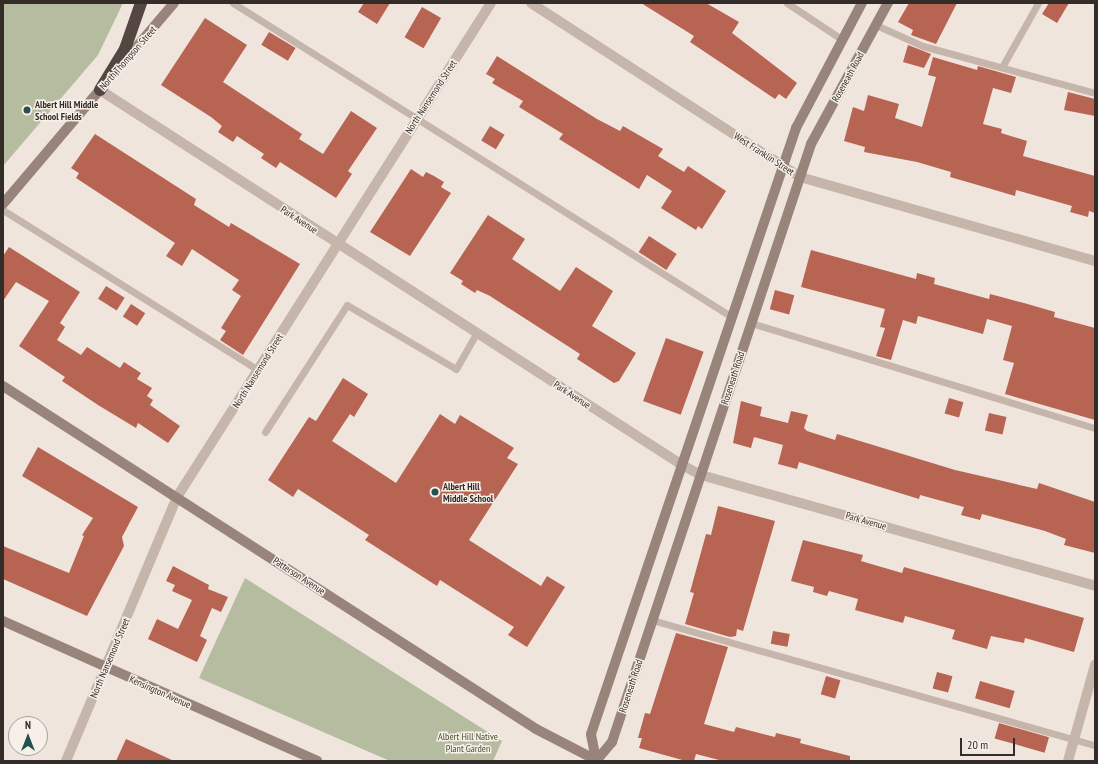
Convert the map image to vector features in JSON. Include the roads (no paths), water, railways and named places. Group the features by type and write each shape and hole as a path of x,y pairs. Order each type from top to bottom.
{"highway":[{"path":"100,90 126,49 141,3"}],"street":[{"name":"North Thompson Street","path":"3,204 174,3"},
{"name":"North Nansemond Street","path":"66,761 107,668 177,497 491,3"},
{"name":"West Franklin Street","path":"531,3 800,177 1095,261"},
{"name":"Roseneath Road","path":"597,761 591,734 796,128 862,3"},
{"name":"Roseneath Road","path":"597,761 612,742 811,144 888,3"},
{"name":"Park Avenue","path":"100,90 476,334 700,475 1095,586"},
{"name":"Patterson Avenue","path":"3,386 536,729 597,761"},
{"name":"Kensington Avenue","path":"3,621 316,761"},
{"path":"1068,761 1095,665"}],"lane":[{"path":"233,3 418,117 732,317"},
{"path":"787,3 843,40"},
{"path":"1002,67 1038,3"},
{"path":"876,25 923,46 1095,93"},
{"path":"3,210 258,370"},
{"path":"264,432 347,306 456,369 476,334"},
{"path":"751,323 1095,428"},
{"path":"652,620 1095,745"}],"place":[{"name":"Albert Hill Middle School Fields","path":"27,110"},
{"name":"Albert Hill Middle School","path":"435,492"}],"park label":[{"name":"Albert Hill Native Plant Garden","path":"468,742"}]}
